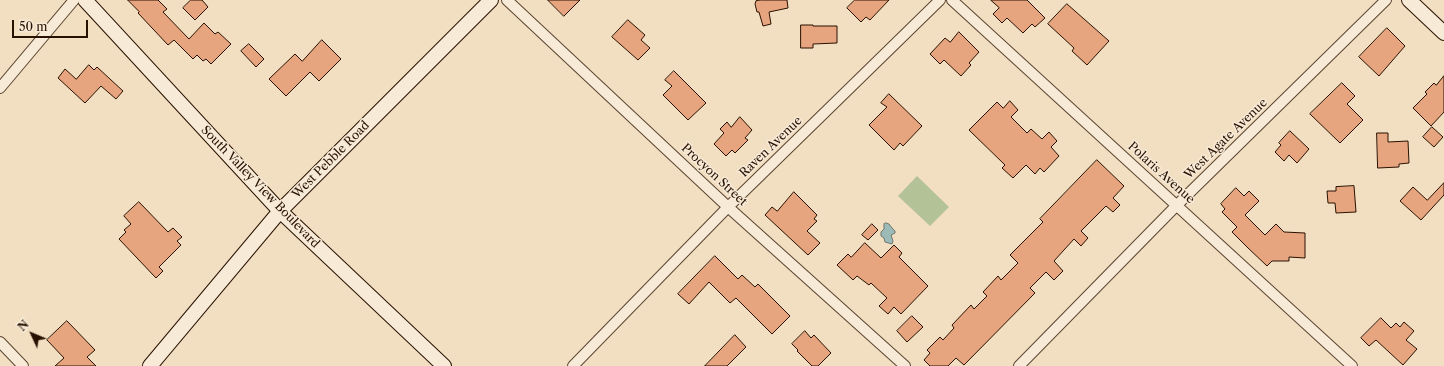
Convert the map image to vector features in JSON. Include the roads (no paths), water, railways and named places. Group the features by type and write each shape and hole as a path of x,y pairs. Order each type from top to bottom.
{"street":[{"path":"0,88 74,0"},
{"name":"South Valley View Boulevard","path":"85,0 280,211 444,366"},
{"name":"West Pebble Road","path":"150,366 280,211 491,0"},
{"name":"Procyon Street","path":"507,0 728,207 905,366"},
{"name":"Raven Avenue","path":"573,366 728,207 940,0"},
{"name":"Polaris Avenue","path":"952,0 1352,366"},
{"name":"West Agate Avenue","path":"1019,366 1176,205 1386,0"},
{"path":"1409,0 1444,33"},
{"path":"0,342 23,366"}],"water":[{"path":"884,224 889,224 895,231 895,233 891,235 893,241 892,244 885,242 884,238 881,236 881,232 884,229"}]}
